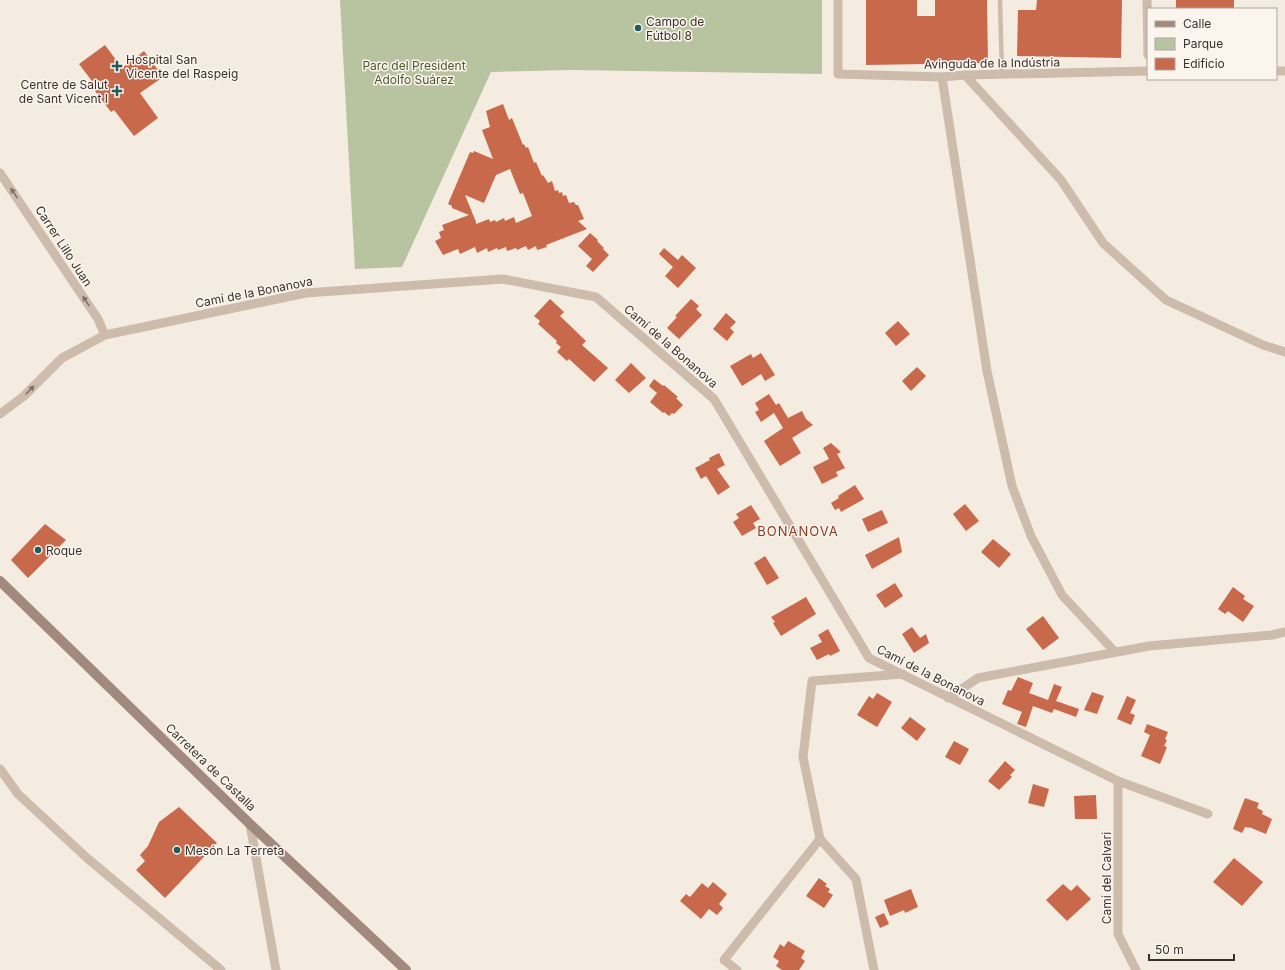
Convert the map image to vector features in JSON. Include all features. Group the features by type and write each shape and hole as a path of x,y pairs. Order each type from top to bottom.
{"main road":[{"name":"Carretera de Castalla","path":"0,581 250,824 406,970"}],"street":[{"name":"Avinguda de la Indústria","path":"838,0 838,74 942,77 965,75 1147,71"},
{"path":"965,75 1061,180 1103,243 1166,300 1263,345 1285,352"},
{"path":"942,77 987,371 1012,486 1031,536 1062,595 1115,652"},
{"name":"Carrer Lillo Juan","path":"0,173 98,319 105,335"},
{"name":"Camí de la Bonanova","path":"0,414 24,396 62,358 105,335 306,293 503,280 596,297 714,399 869,658 1118,781 1208,814"},
{"path":"948,698 978,678 1149,646 1272,635 1285,632"},
{"path":"874,970 856,879 820,839 803,757 812,681 904,674"},
{"path":"0,769 18,794 87,858 221,970"},
{"name":"Camí del Calvari","path":"1118,781 1118,934 1136,970"},
{"path":"250,824 276,970"},
{"path":"737,970 724,960 820,839"}],"lane":[{"path":"1000,0 1002,74"}],"green space":[{"name":"Parc del President Adolfo Suárez","path":"340,0 822,0 822,74 571,70 491,72 402,267 355,269"}],"building":[{"path":"866,0 917,0 917,16 935,16 935,0 987,0 988,63 866,65"},
{"path":"1037,0 1122,0 1121,58 1017,56 1018,10 1036,10"},
{"path":"1176,0 1234,0 1234,8 1176,8"},
{"name":"Centre de Salut de Sant Vicent I","path":"105,45 122,68 144,51 163,77 140,93 158,118 134,136 114,110 111,112 95,91 98,89 79,64"},
{"path":"503,104 509,120 512,118 523,145 524,144 526,148 528,147 534,163 536,162 542,176 543,175 548,183 552,181 555,191 558,190 559,193 562,192 563,196 566,195 569,203 574,202 578,205 584,219 578,221 587,229 537,250 536,246 528,250 526,246 517,250 516,248 507,251 506,247 498,250 497,248 488,252 487,248 477,253 475,247 460,254 458,249 443,255 435,241 441,238 439,232 444,230 442,225 469,215 452,208 452,206 448,204 470,152 473,153 474,151 493,159 482,130 490,127 486,111","holes":["510,169 520,194 523,193 532,216 516,223 514,217 505,221 504,218 496,222 495,220 490,222 489,219 476,224 465,195 484,203 496,175"]},
{"path":"590,233 598,240 597,241 609,255 593,272 586,266 592,259 578,246"},
{"path":"664,248 678,260 682,255 696,268 678,288 665,276 673,267 659,254"},
{"path":"550,299 564,312 560,316 586,341 582,345 608,368 594,382 569,359 567,361 557,352 561,347 556,343 557,341 538,324 540,321 534,316"},
{"path":"691,299 699,306 696,309 702,315 679,339 667,328 677,317 675,316"},
{"path":"726,313 736,322 730,328 734,332 727,341 713,329"},
{"path":"898,321 910,334 896,346 885,333"},
{"path":"761,353 775,375 765,381 761,374 742,386 730,366 751,354 753,358"},
{"path":"631,363 646,378 629,393 615,380"},
{"path":"917,367 926,376 911,391 902,381"},
{"path":"654,379 678,397 676,398 683,405 674,414 672,413 669,416 664,412 663,413 650,402 657,393 649,386"},
{"path":"769,394 776,405 779,403 788,418 802,411 806,419 813,425 792,438 801,453 780,466 764,441 783,428 774,413 761,422 755,412 759,410 755,403"},
{"path":"831,443 841,452 837,454 845,468 836,472 838,476 822,484 813,467 829,459 823,448"},
{"path":"719,453 725,465 717,469 730,487 718,495 706,476 701,479 695,468"},
{"path":"855,485 864,499 841,512 839,508 835,510 831,503 839,498 838,496"},
{"path":"965,504 979,521 966,531 953,514"},
{"path":"751,505 760,519 753,523 756,528 742,536 733,522 739,518 736,514"},
{"path":"882,510 888,523 868,532 862,519"},
{"path":"45,524 66,540 28,578 11,560"},
{"path":"899,537 902,552 872,569 865,555"},
{"path":"993,539 1011,554 999,568 981,552"},
{"path":"765,556 779,578 767,585 754,563"},
{"path":"895,583 903,596 885,608 876,595"},
{"path":"1233,587 1245,596 1243,599 1254,606 1243,622 1228,611 1225,614 1218,609"},
{"path":"806,597 816,614 781,636 773,623 775,622 771,617"},
{"path":"1043,616 1059,638 1043,650 1026,629"},
{"path":"912,627 920,638 926,634 929,643 914,653 902,634"},
{"path":"828,629 840,651 830,656 829,654 817,660 810,648 822,642 818,635"},
{"path":"1018,677 1033,683 1029,693 1048,700 1054,684 1062,687 1056,701 1079,709 1076,717 1054,709 1052,713 1033,706 1026,727 1017,724 1022,712 1002,704 1008,690 1011,691"},
{"path":"1092,692 1104,696 1097,714 1084,710"},
{"path":"877,693 892,702 877,727 857,715 869,696 873,699"},
{"path":"1127,696 1136,700 1130,713 1135,715 1131,725 1117,719"},
{"path":"910,717 926,729 917,741 901,728"},
{"path":"1147,724 1168,732 1165,739 1167,740 1164,746 1167,747 1160,764 1141,756 1150,735 1144,732"},
{"path":"954,741 969,749 960,765 945,757"},
{"path":"1005,761 1015,770 1010,775 1012,777 999,790 988,781"},
{"path":"1033,784 1049,789 1044,807 1028,803"},
{"path":"1096,795 1097,819 1075,819 1074,796"},
{"path":"1245,798 1259,803 1257,808 1263,811 1262,814 1272,819 1266,834 1249,827 1245,827 1242,833 1233,829"},
{"name":"Mesón La Terreta","path":"179,807 217,843 165,898 136,870 145,861 140,855 148,846 159,822"},
{"path":"1234,858 1263,882 1242,906 1213,882"},
{"path":"819,878 827,884 825,886 830,889 828,892 833,895 824,908 806,896"},
{"path":"713,882 727,894 719,904 723,908 717,915 709,909 701,919 680,901 686,894 690,897 702,883 708,888"},
{"path":"1063,884 1071,891 1077,885 1091,899 1067,921 1046,900"},
{"path":"911,889 918,907 905,913 904,910 890,916 884,900"},
{"path":"884,913 889,924 880,928 875,917"},
{"path":"788,941 805,951 801,958 805,961 799,970 782,970 776,966 779,961 773,957 780,944 784,947"}],"place":[{"name":"Campo de Fútbol 8","path":"638,28"},
{"name":"Hospital San Vicente del Raspeig","path":"117,66"},
{"name":"Centre de Salut de Sant Vicent I","path":"117,91"},
{"name":"Roque","path":"38,550"},
{"name":"Mesón La Terreta","path":"177,850"}],"district":[{"name":"BONANOVA","path":"798,531"}]}
